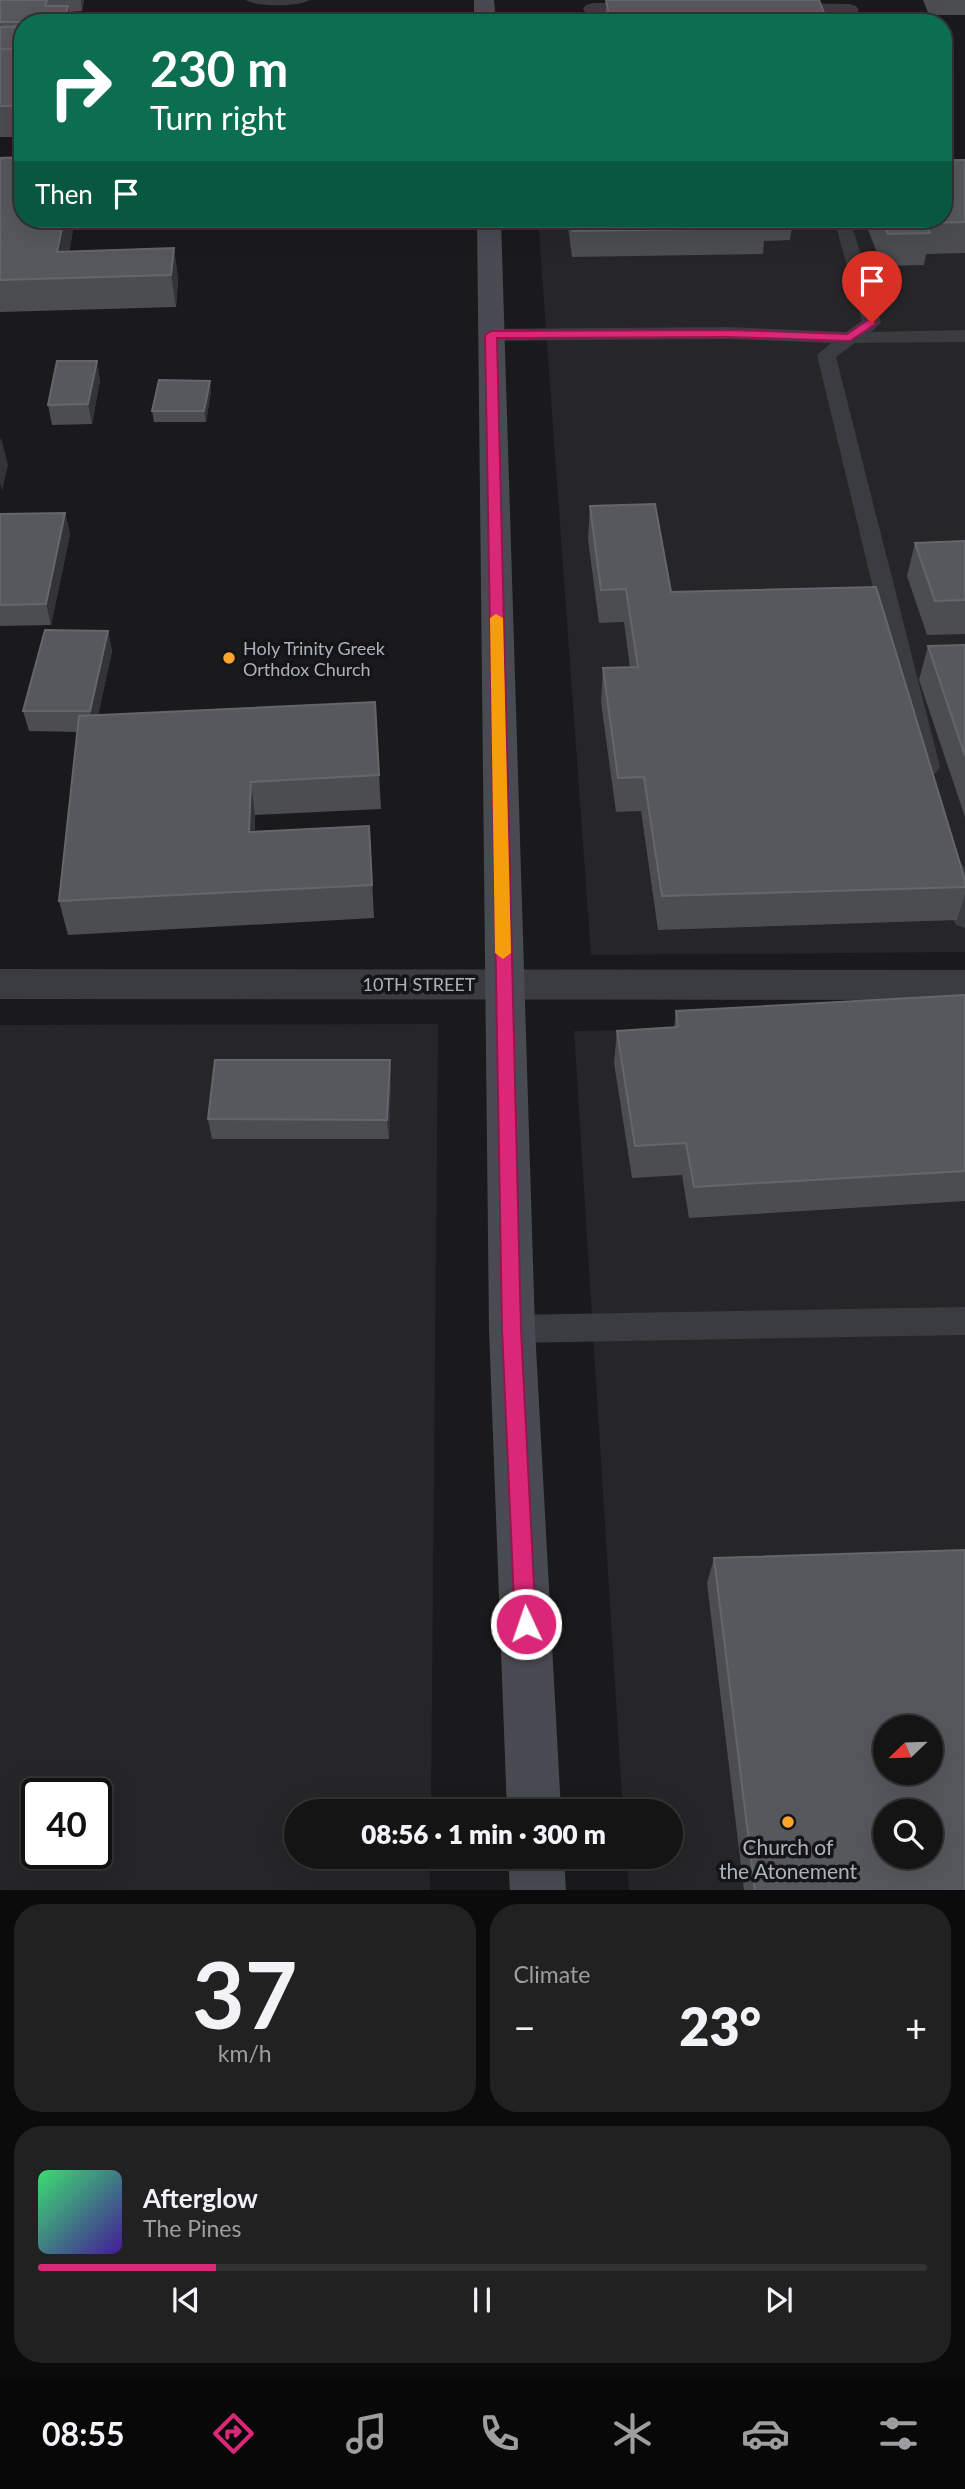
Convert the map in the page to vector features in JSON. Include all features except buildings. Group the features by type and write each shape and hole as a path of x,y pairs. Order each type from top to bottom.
{"street":[{"path":"593,9 674,9"},
{"path":"755,9 849,11"},
{"path":"489,228 512,1329 533,1799"},
{"name":"10TH STREET","path":"0,984 965,985"},
{"path":"537,1869 538,1890"}],"lane":[{"path":"253,0 302,0"},
{"path":"845,228 872,323 826,355 933,785"},
{"path":"491,335 729,333 850,338 965,336"},
{"path":"949,852 965,918"},
{"path":"512,1329 965,1321"}],"shaded area":[{"path":"965,189 965,952 591,955 539,228 952,228 952,207"},
{"path":"438,1024 431,1799 284,1799 284,1869 430,1869 430,1890 0,1890 0,1025"},
{"path":"965,1026 965,1890 629,1890 627,1869 683,1869 683,1799 622,1799 574,1031"}],"slow traffic":[{"path":"496,618 503,953"}],"place":[{"name":"Holy Trinity Greek Orthdox Church","path":"229,658"},
{"name":"Church of the Atonement","path":"788,1822"}],"route":[{"path":"526,1624 512,1329 491,335 729,333 850,338 872,323"}]}
